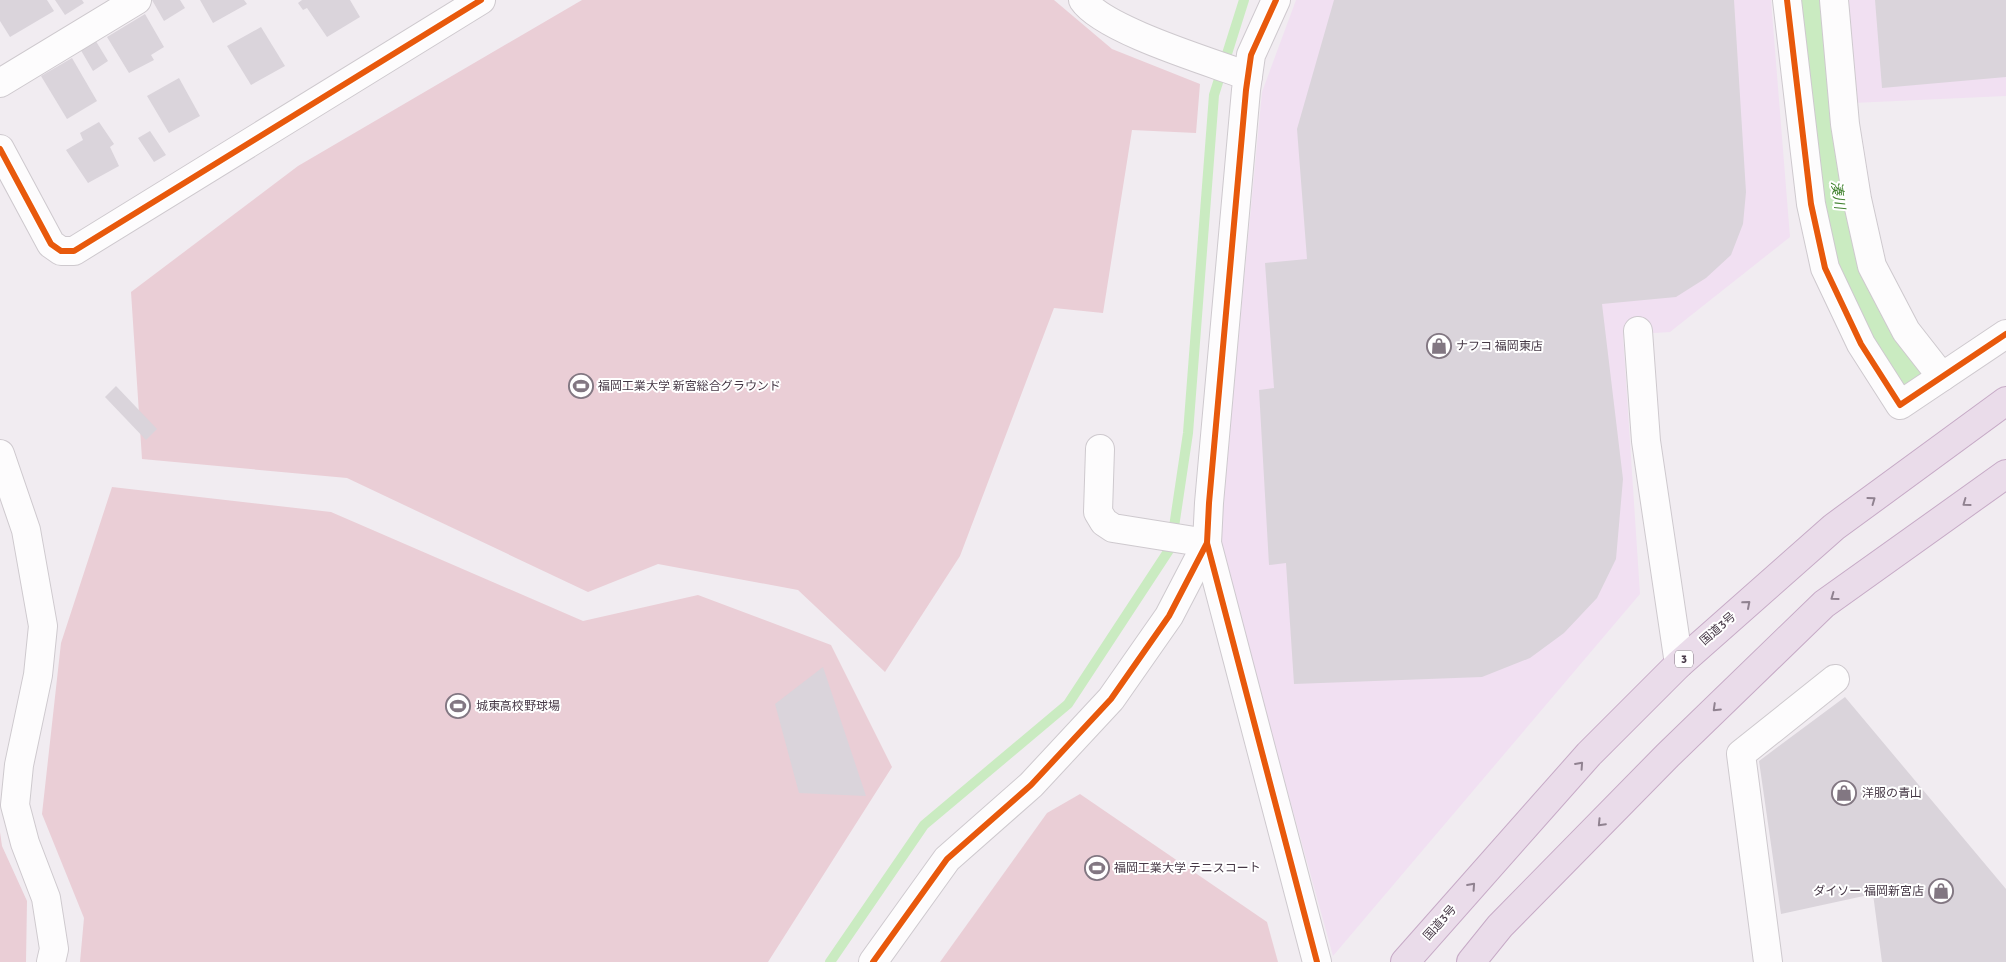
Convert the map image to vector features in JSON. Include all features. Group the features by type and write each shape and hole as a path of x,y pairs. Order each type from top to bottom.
{"highway":[{"name":"国道3号","path":"1405,962 1589,754 1679,664 1834,527 2006,401"},
{"path":"1471,962 1500,926 1668,754 1824,604 2006,474"}],"street":[{"path":"0,83 137,0"},
{"path":"0,148 51,244 61,251 74,251 481,0"},
{"path":"1083,0 1088,7 1130,32 1248,76"},
{"path":"1276,0 1251,55 1248,76 1209,503 1207,543 1317,962"},
{"path":"1787,0 1811,204 1825,268 1860,344 1900,405 2006,334"},
{"path":"1834,0 1845,124 1857,199 1872,266 1906,331 1942,377"},
{"path":"1638,330 1646,441 1679,664"},
{"path":"1100,449 1098,512 1104,522 1113,528 1207,543"},
{"path":"0,454 26,530 43,626 38,675 19,765 15,805 25,843 46,898 54,949 51,962"},
{"path":"872,962 947,859 1031,785 1111,699 1169,616 1207,543"},
{"path":"1768,962 1741,754 1835,679"}],"shaded area":[{"name":"福岡工業大学 新宮総合グラウンド","path":"582,0 1054,0 1112,49 1200,84 1196,133 1132,130 1103,313 1054,308 960,556 885,672 798,590 658,564 588,592 347,478 142,459 131,292 298,166"},
{"name":"ナフコ 福岡東店","path":"1296,0 1771,0 1790,237 1670,332 1623,335 1640,594 1333,956 1219,543 1262,92"},
{"path":"1844,0 2006,0 2006,96 1853,103"},
{"name":"城東高校野球場","path":"112,487 331,512 583,621 698,595 831,645 892,767 768,962 80,962 84,918 42,814 61,643"},
{"name":"福岡工業大学 テニスコート","path":"1080,794 1267,922 1278,962 940,962 1047,813"},
{"path":"0,832 2,846 27,901 26,962 0,962"}],"building":[{"path":"0,0 47,0 54,11 10,37 0,21"},
{"path":"55,0 82,0 84,3 65,15"},
{"path":"152,0 180,0 185,8 164,21"},
{"path":"200,0 244,0 247,4 213,23"},
{"path":"302,0 350,0 360,17 327,37 307,8 303,10 298,3"},
{"name":"ナフコ 福岡東店","path":"1334,0 1734,0 1746,192 1743,224 1731,255 1706,278 1676,297 1602,304 1623,479 1616,559 1597,598 1564,633 1530,658 1482,677 1294,684 1286,563 1269,565 1259,390 1274,388 1265,263 1307,259 1297,129"},
{"path":"1875,0 2006,0 2006,77 1882,88"},
{"path":"145,14 164,47 151,55 154,60 129,73 107,37"},
{"path":"261,27 285,66 251,85 227,46"},
{"path":"94,38 108,61 93,71 79,47"},
{"path":"72,58 97,101 67,119 41,76"},
{"path":"179,78 200,116 169,133 147,96"},
{"path":"99,122 114,144 110,147 119,166 88,183 66,150 83,140 80,133"},
{"path":"150,131 166,155 154,162 138,138"},
{"path":"116,386 157,429 146,440 105,397"},
{"path":"823,667 866,796 799,793 775,704"},
{"name":"洋服の青山","path":"1845,697 2006,889 2006,962 1882,962 1873,894 1781,914 1759,761"}],"waterway":[{"path":"830,962 924,825 1068,704 1171,547 1188,433 1214,95 1244,0"},
{"name":"湊川","path":"1812,0 1846,254 1907,376"}],"cycle path":[{"path":"0,149 51,244 61,251 74,251 481,0"},
{"path":"1276,0 1251,55 1246,90 1207,543 1317,962"},
{"path":"1787,0 1811,204 1825,268 1861,344 1900,405 2006,334"},
{"path":"873,962 947,859 1031,785 1111,699 1169,616 1207,543"}],"place":[{"name":"ナフコ 福岡東店","path":"1439,346"},
{"name":"福岡工業大学 新宮総合グラウンド","path":"581,386"},
{"name":"城東高校野球場","path":"458,706"},
{"name":"洋服の青山","path":"1844,793"},
{"name":"福岡工業大学 テニスコート","path":"1097,868"},
{"name":"ダイソー 福岡新宮店","path":"1941,891"}]}
